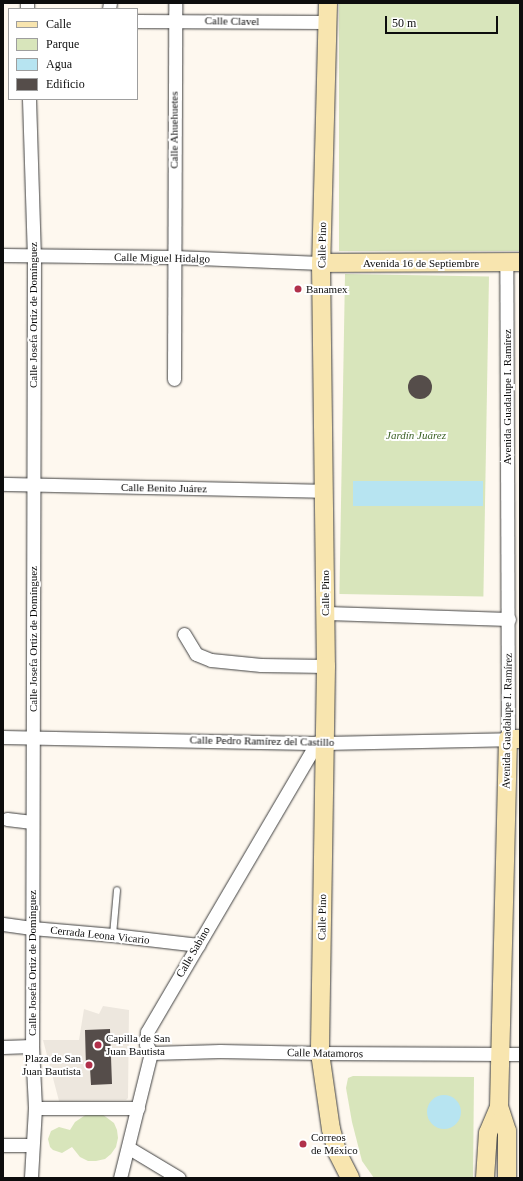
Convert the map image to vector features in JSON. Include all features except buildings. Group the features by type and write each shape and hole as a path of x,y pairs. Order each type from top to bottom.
{"street":[{"name":"Calle Ahuehuetes","path":"174,379 175,3"},
{"name":"Calle Pino","path":"328,3 321,263 326,666 320,743 320,1054 331,1129 337,1152 350,1178"},
{"name":"Calle Clavel","path":"138,21 327,22"},
{"name":"Calle Josefa Ortiz de Domínguez","path":"29,100 34,255 32,1046 35,1108 31,1178"},
{"name":"Calle Miguel Hidalgo","path":"3,255 174,258 321,263"},
{"name":"Avenida 16 de Septiembre","path":"321,263 513,262"},
{"name":"Avenida Guadalupe I. Ramírez","path":"507,1178 507,1131 499,1107 514,739 509,619 513,262"},
{"name":"Calle Benito Juárez","path":"3,484 325,491"},
{"path":"326,613 509,619"},
{"path":"184,634 196,654 211,660 261,665 326,666"},
{"name":"Calle Pedro Ramírez del Castillo","path":"3,737 320,743 514,739"},
{"name":"Calle Sabino","path":"120,1178 151,1053 146,1044 147,1032 320,743"},
{"path":"7,819 32,822"},
{"name":"Cerrada Leona Vicario","path":"3,924 198,945"},
{"path":"3,1047 32,1046"},
{"name":"Calle Matamoros","path":"151,1053 220,1051 320,1054 520,1054"},
{"path":"485,1178 488,1133 499,1107"},
{"path":"35,1108 138,1108"},
{"path":"3,1145 32,1145"},
{"path":"128,1148 179,1178"}],"lane":[{"path":"113,935 117,890"}],"green space":[{"path":"339,3 520,3 520,251 339,251"},
{"name":"Jardín Juárez","path":"345,274 489,277 483,596 339,594"},
{"path":"353,1076 474,1077 473,1178 374,1178 362,1161 352,1122 346,1088 348,1078"},
{"path":"87,1114 102,1114 114,1123 118,1138 116,1147 111,1154 105,1159 88,1161 80,1157 72,1147 62,1153 53,1150 50,1147 48,1139 51,1131 59,1127 70,1130 75,1122"}],"shaded area":[{"name":"Plaza de San Juan Bautista","path":"103,1006 129,1010 128,1098 126,1100 59,1101 43,1040 79,1040 84,1009 99,1014"}],"water":[{"path":"353,481 483,481 483,506 353,506"},
{"path":"441,1095 447,1095 451,1096 458,1102 461,1112 460,1119 454,1126 447,1129 441,1129 437,1128 430,1122 427,1115 427,1109 428,1105 434,1098"}],"place":[{"name":"Banamex","path":"298,289"},
{"name":"Capilla de San Juan Bautista","path":"98,1045"},
{"name":"Plaza de San Juan Bautista","path":"89,1065"},
{"name":"Correos de México","path":"303,1144"}]}
